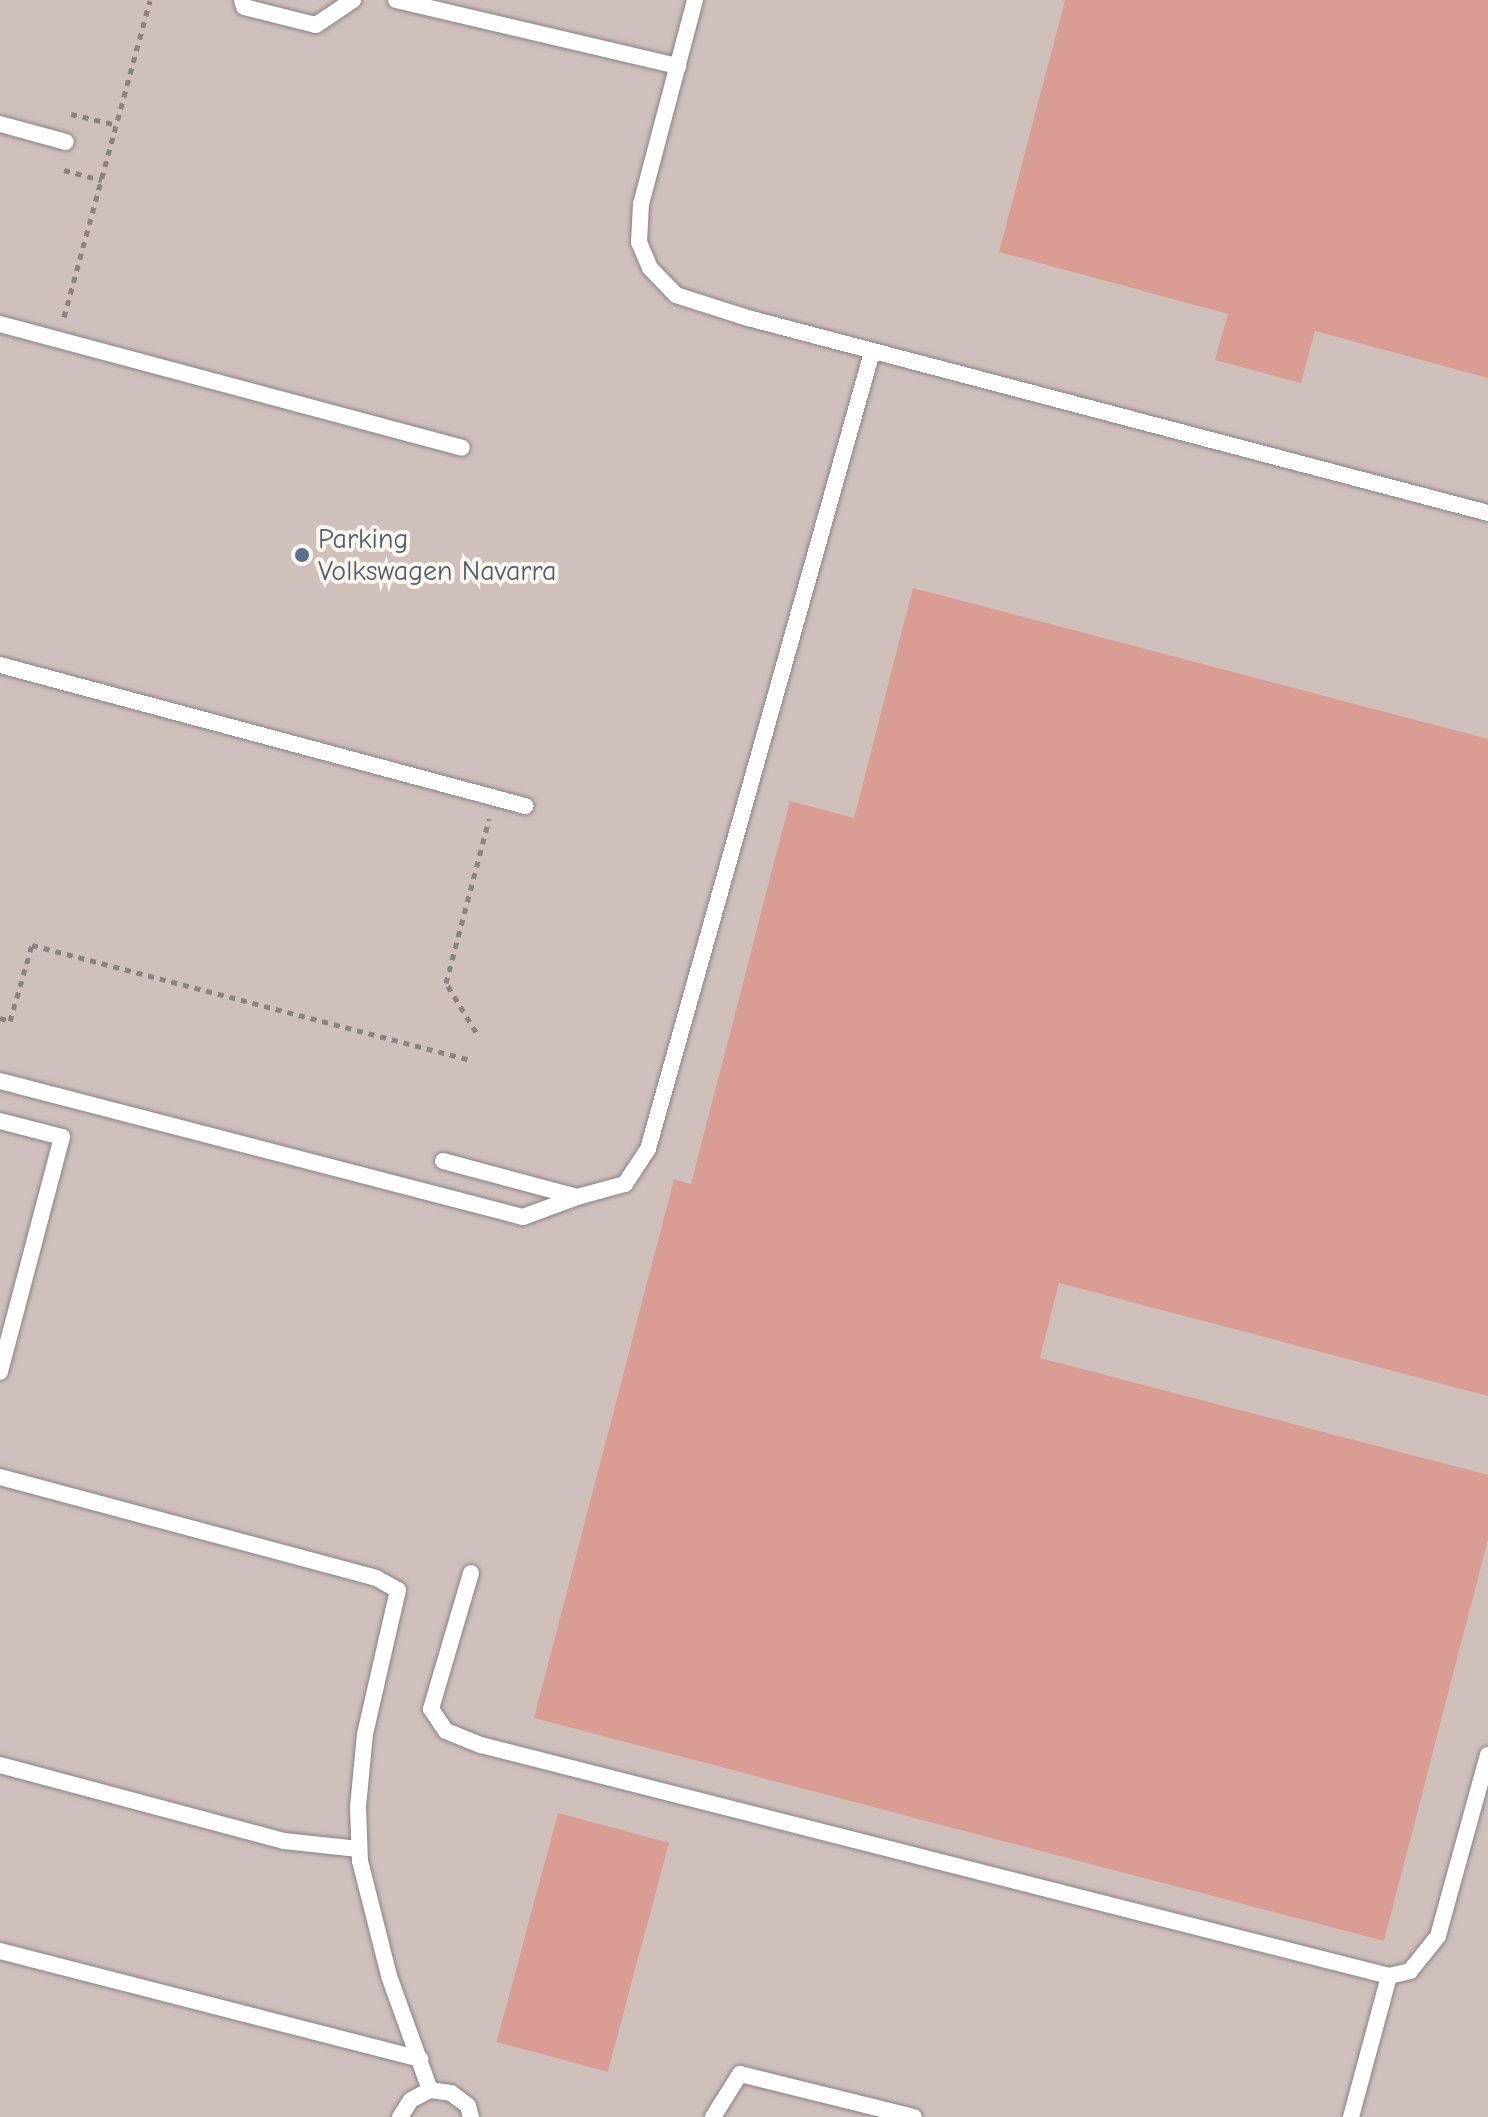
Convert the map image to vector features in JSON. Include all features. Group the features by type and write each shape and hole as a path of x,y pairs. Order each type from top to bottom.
{"lane":[{"path":"242,0 244,7 316,25 353,0"},
{"path":"396,0 678,66"},
{"path":"695,0 641,204 639,242 650,268 676,295 872,352 1488,513"},
{"path":"0,124 66,142"},
{"path":"0,324 462,448"},
{"path":"0,1081 523,1217 577,1197 625,1184 648,1149 872,352"},
{"path":"0,665 525,806"},
{"path":"0,1121 62,1137 0,1372"},
{"path":"443,1161 577,1197"},
{"path":"0,1477 376,1578 398,1590 365,1734 359,1849 389,1976 430,2090"},
{"path":"471,1573 431,1709 446,1731 497,1749 1389,1976 1410,1971 1438,1936 1488,1755"},
{"path":"0,1765 284,1841 359,1849"},
{"path":"0,1951 420,2059"},
{"path":"1351,2117 1389,1976"},
{"path":"713,2117 740,2074 914,2117"},
{"path":"400,2117 411,2100 430,2090 451,2093 468,2106 471,2117"}],"path":[{"path":"58,339 150,0"},
{"path":"0,1018 10,1021 32,945 470,1060"}],"shaded area":[{"path":"0,0 1488,0 1488,2117 0,2117"}],"building":[{"path":"1065,0 1488,0 1488,378 1315,331 1301,383 1215,360 1228,314 999,252"},
{"path":"913,588 1488,739 1488,1396 1059,1283 1040,1358 1488,1475 1488,1539 1384,1941 534,1718 674,1179 691,1184 790,801 854,818"},
{"path":"558,1813 669,1843 608,2072 497,2042"}],"place":[{"name":"Parking Volkswagen Navarra","path":"302,555"}]}
